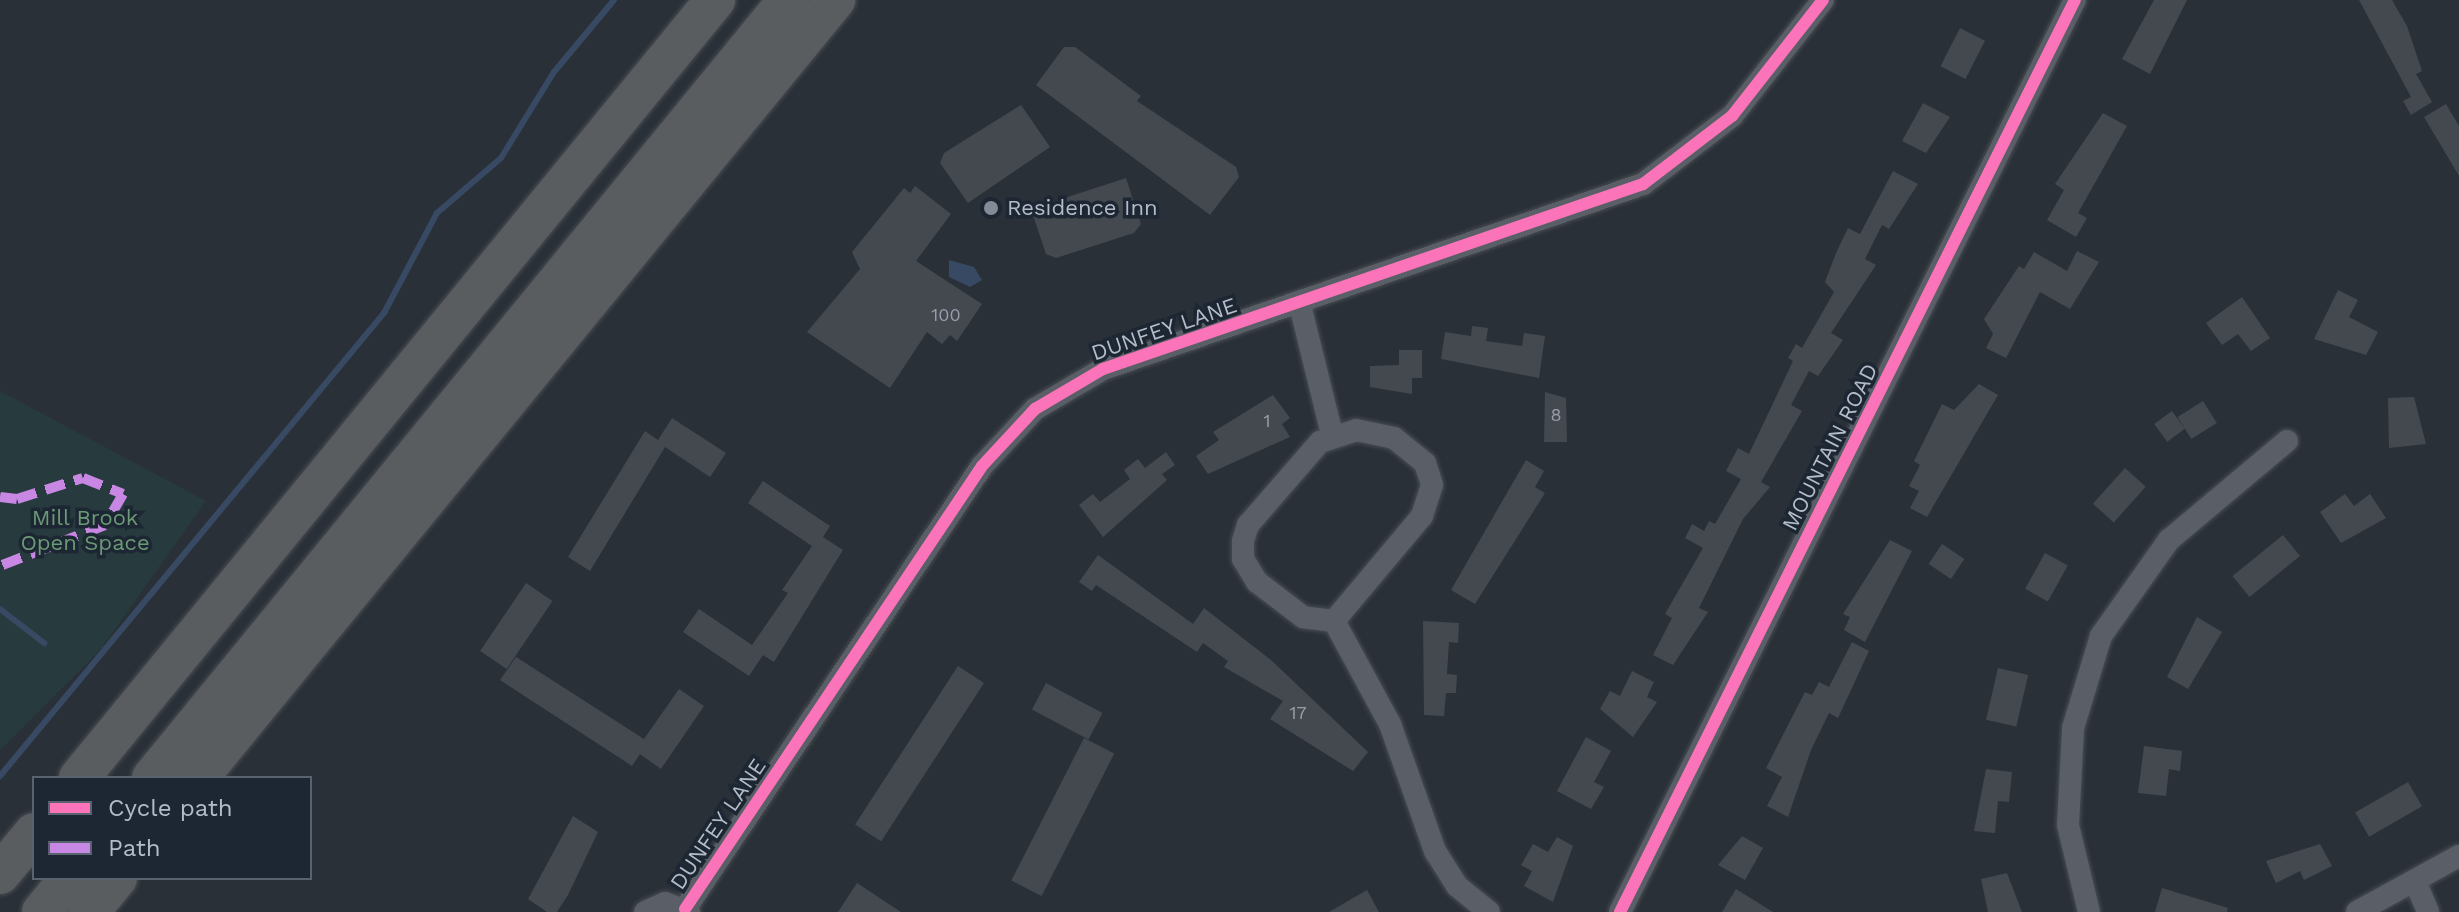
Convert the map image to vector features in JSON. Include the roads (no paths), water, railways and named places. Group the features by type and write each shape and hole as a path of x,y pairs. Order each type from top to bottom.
{"highway":[{"path":"679,43 697,0"},
{"path":"81,776 715,0"},
{"path":"127,776 762,0"},
{"path":"154,776 788,0"},
{"path":"200,776 835,0"},
{"path":"804,37 859,0"},
{"path":"0,874 32,835"},
{"path":"16,912 42,880"},
{"path":"42,912 68,880"},
{"path":"89,912 115,880"}],"street":[{"name":"DUNFEY LANE","path":"645,912 665,903 687,910 1011,431 1056,393 1103,369 1300,305 1643,184 1732,116 1823,0"},
{"name":"MOUNTAIN ROAD","path":"1620,912 2075,0"},
{"path":"1300,305 1332,434"},
{"path":"1332,434 1248,525 1243,550 1257,582 1303,617 1334,621"},
{"path":"1332,434 1394,438 1425,463 1432,485 1422,516 1334,621"},
{"path":"2089,912 2068,825 2073,728 2101,636 2169,540 2287,441"},
{"path":"1334,621 1390,724 1435,851 1457,886 1489,912"},
{"path":"2357,912 2459,856"},
{"path":"2415,881 2428,912"}],"water":[{"path":"949,260 974,267 982,280 970,287 949,277"}],"waterway":[{"path":"0,776 384,313 437,213 501,158 554,72 614,0"},
{"path":"0,609 44,643"}],"place":[{"name":"Residence Inn","path":"991,208"}],"park label":[{"name":"Mill Brook Open Space","path":"85,530"}]}
